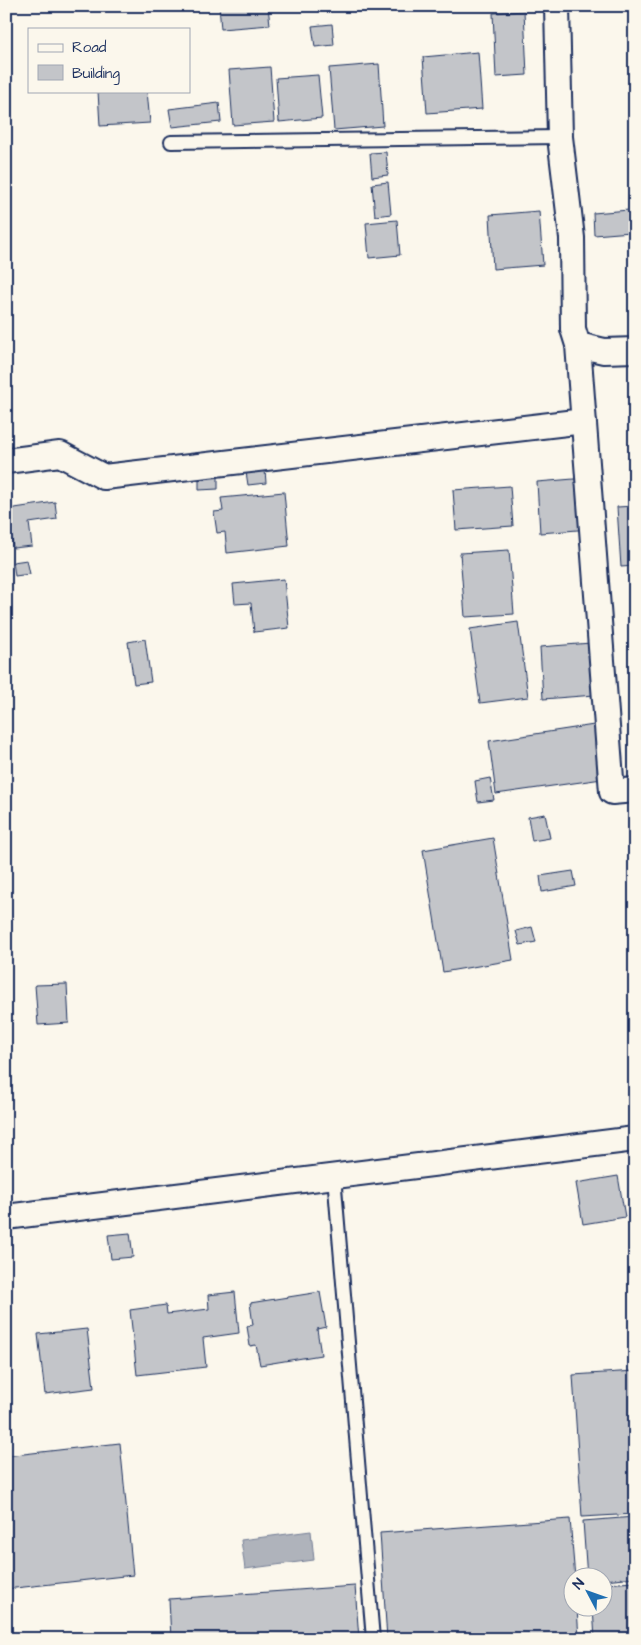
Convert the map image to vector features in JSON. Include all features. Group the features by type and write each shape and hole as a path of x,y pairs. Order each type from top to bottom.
{"street":[{"path":"558,6 560,136 572,238 573,329 578,345 612,792 635,790"},
{"path":"578,345 604,351 635,350"},
{"path":"6,461 60,454 104,477 584,421"},
{"path":"6,1218 635,1139"}],"lane":[{"path":"171,142 560,136"},
{"path":"334,1176 373,1639"}],"shaded area":[{"path":"311,1531 314,1560 245,1569 241,1540"}],"building":[{"path":"219,6 268,6 270,25 221,29"},
{"path":"524,11 527,75 496,77 493,13"},
{"path":"332,24 334,45 315,47 312,26"},
{"path":"478,52 482,109 427,113 423,57"},
{"path":"379,64 383,126 334,130 329,68"},
{"path":"270,67 274,122 233,125 229,70"},
{"path":"318,75 322,118 279,122 276,78"},
{"path":"98,92 147,92 150,123 100,126"},
{"path":"219,103 221,122 172,127 169,109"},
{"path":"386,152 388,175 372,177 370,153"},
{"path":"388,182 391,214 375,216 372,184"},
{"path":"629,210 631,232 594,235 593,213"},
{"path":"539,211 543,265 493,269 490,215"},
{"path":"397,220 400,255 369,258 366,223"},
{"path":"265,470 266,483 248,485 246,472"},
{"path":"218,473 218,489 199,490 199,474"},
{"path":"586,478 590,529 540,533 537,482"},
{"path":"510,486 513,526 456,530 453,490"},
{"path":"284,492 289,546 227,553 225,532 217,533 214,512 223,511 221,498"},
{"path":"55,502 57,519 29,523 32,546 13,548 8,509"},
{"path":"635,506 635,566 621,567 617,507"},
{"path":"509,550 514,614 465,617 460,553"},
{"path":"27,560 30,574 15,576 13,562"},
{"path":"284,579 289,628 254,632 251,603 235,604 233,584"},
{"path":"518,622 528,697 480,703 470,629"},
{"path":"145,639 151,682 134,684 128,642"},
{"path":"591,643 595,695 543,699 540,647"},
{"path":"594,725 602,779 496,794 489,741"},
{"path":"490,778 494,800 478,802 475,781"},
{"path":"545,814 550,838 532,841 528,817"},
{"path":"493,838 513,960 443,972 423,850"},
{"path":"573,871 576,886 542,892 540,876"},
{"path":"532,927 536,942 520,945 516,931"},
{"path":"67,984 69,1023 38,1025 35,985"},
{"path":"618,1176 625,1217 583,1224 576,1183"},
{"path":"130,1233 133,1257 111,1259 108,1235"},
{"path":"235,1292 239,1333 203,1338 206,1367 137,1375 130,1310 166,1305 167,1314 209,1309 208,1295"},
{"path":"320,1292 326,1327 317,1329 321,1355 260,1365 256,1345 250,1346 247,1326 253,1325 250,1303"},
{"path":"87,1329 94,1388 45,1394 38,1334"},
{"path":"635,1371 635,1514 582,1517 573,1375"},
{"path":"120,1443 133,1575 6,1589 6,1456"},
{"path":"635,1517 635,1577 614,1579 614,1568 586,1568 583,1521"},
{"path":"570,1519 574,1568 564,1568 564,1618 578,1618 579,1639 387,1639 380,1533"},
{"path":"635,1582 635,1639 595,1639 594,1618 614,1618 614,1583"},
{"path":"355,1586 359,1639 171,1639 169,1599"}]}
